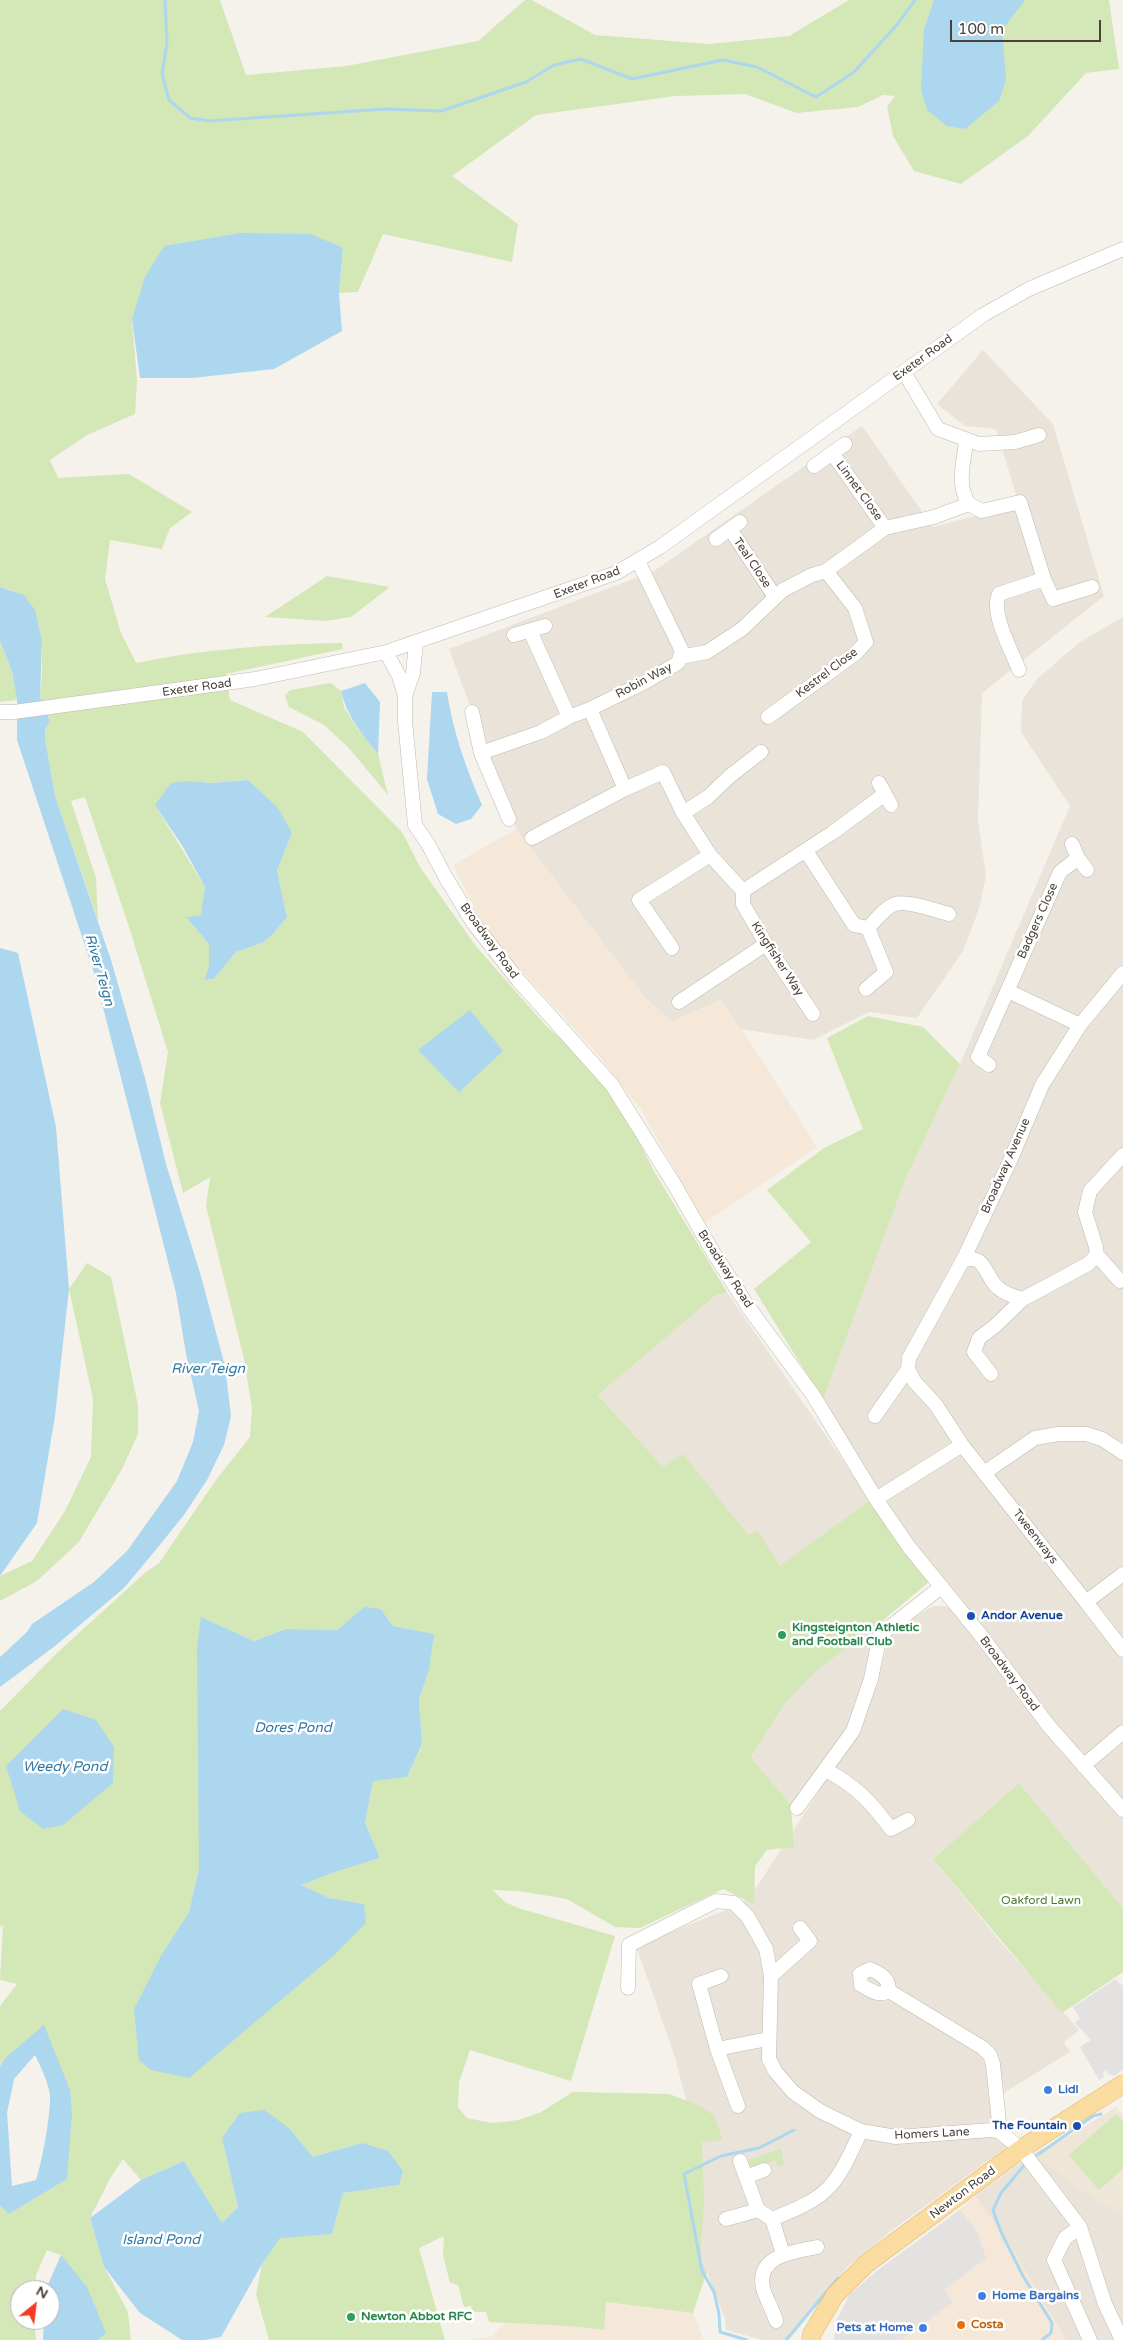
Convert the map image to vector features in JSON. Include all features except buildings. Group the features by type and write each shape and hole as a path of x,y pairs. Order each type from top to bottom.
{"main road":[{"name":"Newton Road","path":"810,2340 835,2295 853,2275 1024,2152 1123,2084"},
{"path":"820,2320 820,2340"}],"street":[{"name":"Exeter Road","path":"7,712 106,701 254,680 386,652 554,596 616,573 638,561 983,315 1029,289 1123,249"},
{"path":"904,372 938,429 979,444 1015,442 1039,435"},
{"path":"966,440 961,472 963,496 969,504 982,511 1020,502 1044,579 1053,598 1092,587"},
{"path":"814,466 845,444"},
{"name":"Linnet Close","path":"832,454 885,528"},
{"path":"680,657 707,652 742,629 775,597 798,582 826,570 885,528 934,517 969,504"},
{"name":"Teal Close","path":"716,539 735,526 775,597"},
{"name":"Robin Way","path":"481,753 541,732 678,663 682,651 638,561"},
{"name":"Kestrel Close","path":"768,717 856,653 866,642 855,608 826,570"},
{"path":"1020,670 996,613 996,600 999,594 1044,579"},
{"path":"514,635 545,626"},
{"path":"530,631 569,717"},
{"name":"Broadway Road","path":"405,696 413,673 416,642"},
{"name":"Broadway Road","path":"386,652 399,676 405,696 405,721 415,825 474,924 518,980 612,1085 674,1184 713,1252 749,1308 813,1395 876,1498 909,1547 979,1633 1048,1725 1123,1810"},
{"path":"590,709 625,789"},
{"path":"472,712 481,753 510,819"},
{"path":"683,812 708,797 730,776 761,752"},
{"path":"532,838 625,789 663,772 683,812 710,855 743,898 885,794"},
{"path":"1072,844 1078,858 1088,870"},
{"path":"806,851 854,925 868,928"},
{"path":"672,948 639,900 710,855"},
{"name":"Badgers Close","path":"989,1065 978,1057 1060,872 1078,858"},
{"name":"Kingfisher Way","path":"743,898 766,944 813,1014"},
{"path":"868,928 881,914 896,903 911,904 949,914"},
{"path":"866,989 886,972 868,928"},
{"path":"679,1002 766,944"},
{"name":"Broadway Avenue","path":"875,1416 908,1369 909,1358 962,1260 1010,1161 1042,1085 1080,1025 1123,973"},
{"path":"1008,991 1080,1025"},
{"path":"1120,1281 1097,1255 1085,1212 1090,1191 1123,1155"},
{"path":"990,1374 974,1352 979,1338 995,1326 1023,1298 1088,1264 1097,1255"},
{"path":"962,1260 976,1259 982,1263 992,1282 999,1288 1009,1295 1023,1298"},
{"path":"876,1498 962,1445 936,1405 914,1381 908,1369"},
{"path":"984,1473 1035,1438 1058,1434 1086,1434 1102,1438 1123,1453"},
{"name":"Tweenways","path":"962,1445 1123,1650"},
{"path":"1086,1602 1122,1577"},
{"path":"797,1808 853,1731 862,1709 880,1635 941,1587"},
{"path":"1083,1766 1123,1732"},
{"path":"826,1770 849,1782 870,1800 891,1829 908,1820"},
{"name":"Homers Lane","path":"628,1988 629,1945 716,1901 734,1904 748,1917 766,1949 771,1976 768,2038 769,2059 775,2071 793,2092 820,2112 861,2131 896,2137 992,2130 1000,2132"},
{"path":"771,1976 810,1940 800,1928"},
{"path":"722,1976 699,1984 717,2049 738,2106"},
{"path":"889,1991 958,2032 990,2055 1000,2132 1024,2152 1080,2227 1105,2304 1122,2340"},
{"path":"717,2049 768,2038"},
{"path":"772,2219 802,2207 827,2192 842,2172 861,2131"},
{"path":"740,2161 758,2210 772,2219 783,2254"},
{"path":"746,2177 764,2170"},
{"path":"726,2219 758,2210"},
{"path":"1080,2227 1065,2238 1054,2260 1090,2340"},
{"path":"776,2321 764,2290 762,2276 765,2268 783,2254 817,2247"}],"shaded area":[{"path":"983,350 1053,424 1104,596 982,693 978,820 986,876 979,909 963,951 917,1018 869,1012 813,1040 740,1029 721,1000 671,1022 643,995 516,829 449,649 654,571 862,426 933,527 1019,504 996,429 965,426 937,404"},
{"path":"1123,617 1123,1801 1034,1699 911,1544 823,1400 906,1178 960,1064 1070,806 1021,732 1022,701 1036,680 1080,642"},
{"path":"516,829 643,995 671,1022 722,1000 817,1147 704,1223 642,1111 593,1049 488,934 453,865"},
{"path":"727,1292 870,1500 780,1566 758,1532 748,1536 683,1455 663,1467 598,1395 715,1296"},
{"path":"933,1606 946,1606 956,1611 1123,1815 1123,1908 1019,1783 933,1859 998,1939 1079,2030 1064,2042 1070,2052 1002,2094 1008,2146 891,2231 847,2267 789,2340 763,2340 726,2330 725,2319 700,2259 689,2112 675,2057 636,1946 741,1904 758,1885 860,1728 874,1693 889,1636 895,1629"},
{"path":"888,1616 876,1630 864,1685 854,1715 824,1762 791,1805 751,1759 783,1706 816,1671"},
{"path":"1116,1979 1120,1985 1123,1984 1123,2070 1114,2076 1108,2074 1106,2070 1103,2073 1104,2077 1099,2080 1080,2047 1091,2040 1075,2023 1080,2018 1073,2007"},
{"path":"1116,2107 1123,2115 1123,2215 1081,2189 1033,2153 1069,2136"},
{"path":"1033,2153 1081,2189 1123,2215 1123,2340 1066,2340 1008,2242 975,2196"},
{"path":"975,2196 1008,2242 1066,2340 834,2340 836,2321 850,2294 878,2270"},
{"path":"960,2210 977,2231 986,2258 944,2290 953,2302 901,2340 834,2340 836,2321 850,2294 878,2270"},
{"path":"605,2302 693,2313 704,2340 470,2340 492,2336 505,2323 569,2326 603,2330"}],"green space":[{"path":"0,0 220,0 246,75 346,66 478,41 525,0 532,0 595,35 709,44 789,36 849,0 1109,0 1119,69 1086,73 1028,136 961,184 914,171 893,136 887,106 895,96 883,95 858,107 797,113 745,94 676,96 536,115 452,176 518,224 512,262 383,234 358,292 339,293 343,248 132,319 137,381 135,414 87,435 50,460 58,478 129,474 192,512 170,528 162,549 110,540 105,579 121,633 136,663 238,648 342,643 343,649 226,674 230,700 303,732 402,832 420,867 475,945 546,1026 565,1042 620,1105 655,1173 727,1292 715,1296 598,1395 663,1467 683,1454 748,1535 758,1531 780,1566 870,1500 930,1581 816,1671 783,1706 751,1758 791,1805 794,1847 767,1850 755,1866 754,1904 723,1889 640,1928 615,1927 567,1899 519,1891 493,1890 505,1902 518,1908 615,1936 571,2081 470,2050 459,2082 458,2107 467,2118 491,2123 519,2120 541,2112 573,2092 669,2094 701,2106 714,2116 723,2140 702,2142 704,2201 700,2259 707,2272 693,2313 606,2302 604,2330 569,2326 489,2322 486,2312 473,2312 471,2306 464,2307 458,2285 450,2283 443,2255 444,2236 419,2248 445,2340 269,2340 256,2294 262,2264 280,2237 332,2234 343,2193 399,2185 362,2143 313,2157 290,2129 222,2138 238,2207 222,2223 184,2161 141,2180 123,2159 111,2177 90,2218 104,2267 128,2312 131,2340 98,2340 106,2333 61,2255 47,2250 36,2280 10,2280 10,2330 35,2330 36,2340 0,2340 0,2206 9,2214 67,2179 44,2026 5,2058 0,2067 0,2006 17,1984 0,1980 3,1925 0,1927 0,1711 57,1653 146,1572 159,1563 216,1480 250,1437 252,1408 244,1359 206,1206 210,1177 183,1193 160,1103 168,1052 128,924 85,797 71,801 96,878 98,921 55,796 45,738 45,729 50,721 40,695 42,645 40,632 32,608 14,592 0,587","holes":["248,780 292,833 277,871 287,917 272,935 262,943 236,952 214,979 205,980 209,967 209,944 186,917 202,915 205,887 155,805 189,781 212,783","381,1609 393,1626 433,1634 429,1670 419,1699 422,1745 407,1777 373,1780 365,1823 380,1858 300,1885 329,1898 363,1904 162,1954 189,1912 199,1868 201,1617 254,1641 286,1629 338,1630"]},
{"path":"327,576 390,587 351,617 326,621 265,617"},
{"path":"0,641 12,671 17,700 0,702"},
{"path":"331,683 341,691 344,707 357,728 378,754 388,795 348,747 324,725 289,707 285,696 290,690"},
{"path":"868,1016 923,1027 960,1064 906,1178 823,1400 754,1289 811,1242 767,1190 824,1148 863,1129 827,1038"},
{"path":"87,1263 111,1277 138,1405 138,1434 122,1469 79,1542 37,1581 0,1601 0,1576 32,1561 65,1511 91,1457 93,1399 69,1289"},
{"name":"Oakford Lawn","path":"1019,1783 1123,1908 1123,1972 1062,2013 933,1859"},
{"path":"1116,2114 1123,2122 1123,2169 1099,2190 1069,2155"},
{"path":"781,2149 784,2165 778,2167 775,2160 755,2168 748,2165 746,2161"}],"water":[{"path":"934,0 1025,0 1002,30 1006,80 999,101 965,129 947,126 927,110 921,89 924,30"},
{"path":"240,233 311,234 343,248 339,293 342,331 274,369 192,378 140,378 132,319 145,277 164,246"},
{"name":"River Teign","path":"0,587 24,595 35,610 42,640 40,697 50,721 45,729 45,738 55,796 111,960 145,1078 166,1164 201,1276 225,1366 231,1416 224,1445 207,1480 184,1515 124,1588 55,1646 0,1687 0,1657 27,1632 32,1624 94,1582 127,1551 177,1481 193,1442 199,1411 186,1354 176,1293 95,976 17,740 17,700 12,671 0,641"},
{"path":"365,683 380,702 378,754 351,717 341,691"},
{"path":"432,692 447,692 461,750 482,805 471,819 456,824 438,814 427,779"},
{"path":"248,780 278,808 292,833 277,871 287,917 272,935 262,943 236,952 214,979 204,980 209,967 209,944 186,917 201,915 205,887 183,847 155,805 171,783 189,781 212,783"},
{"path":"0,948 18,953 56,1127 69,1289 55,1416 37,1523 0,1576"},
{"path":"470,1010 503,1051 459,1092 418,1050"},
{"name":"Dores Pond","path":"364,1607 381,1609 393,1626 434,1634 429,1670 419,1699 422,1744 407,1777 373,1781 365,1823 380,1858 301,1885 329,1898 364,1904 366,1923 333,1956 189,2078 151,2070 139,2060 134,2009 162,1954 189,1912 199,1868 197,1649 201,1617 254,1641 286,1629 338,1630"},
{"name":"Weedy Pond","path":"63,1709 96,1720 114,1747 113,1783 63,1825 43,1829 20,1811 6,1766"},
{"path":"44,2025 70,2090 72,2113 67,2179 9,2214 0,2206 0,2067 5,2058","holes":["35,2055 46,2080 50,2095 43,2150 36,2180 12,2186 7,2113 14,2079"]},
{"name":"Island Pond","path":"264,2110 290,2129 313,2157 362,2143 388,2151 403,2171 399,2185 343,2193 332,2234 280,2238 262,2264 221,2337 205,2340 182,2340 140,2313 104,2267 90,2218 141,2180 184,2161 222,2223 238,2207 222,2138 240,2113"},
{"path":"61,2255 87,2287 106,2333 98,2340 43,2340 44,2330 60,2330 60,2280 50,2280"}],"waterway":[{"path":"165,0 167,42 162,74 169,100 190,118 209,121 385,109 441,111 526,82 554,65 581,59 632,79 723,60 757,67 816,97 853,73 896,26 915,0"},
{"path":"1033,2158 1093,2116 1101,2114"},
{"path":"747,2340 720,2332 719,2314 714,2292 702,2271 684,2174 721,2156 759,2148 794,2130"},
{"path":"1026,2163 1001,2193 993,2210 1001,2232 1023,2276 1052,2323 1051,2333 1042,2340"},
{"path":"786,2340 838,2278"}],"place":[{"name":"Andor Avenue","path":"971,1616"},
{"name":"Kingsteignton Athletic and Football Club","path":"782,1635"},
{"name":"Lidl","path":"1048,2090"},
{"name":"The Fountain","path":"1077,2126"},
{"name":"Home Bargains","path":"982,2296"},
{"name":"Newton Abbot RFC","path":"351,2317"},
{"name":"Costa","path":"961,2325"},
{"name":"Pets at Home","path":"923,2328"}]}
